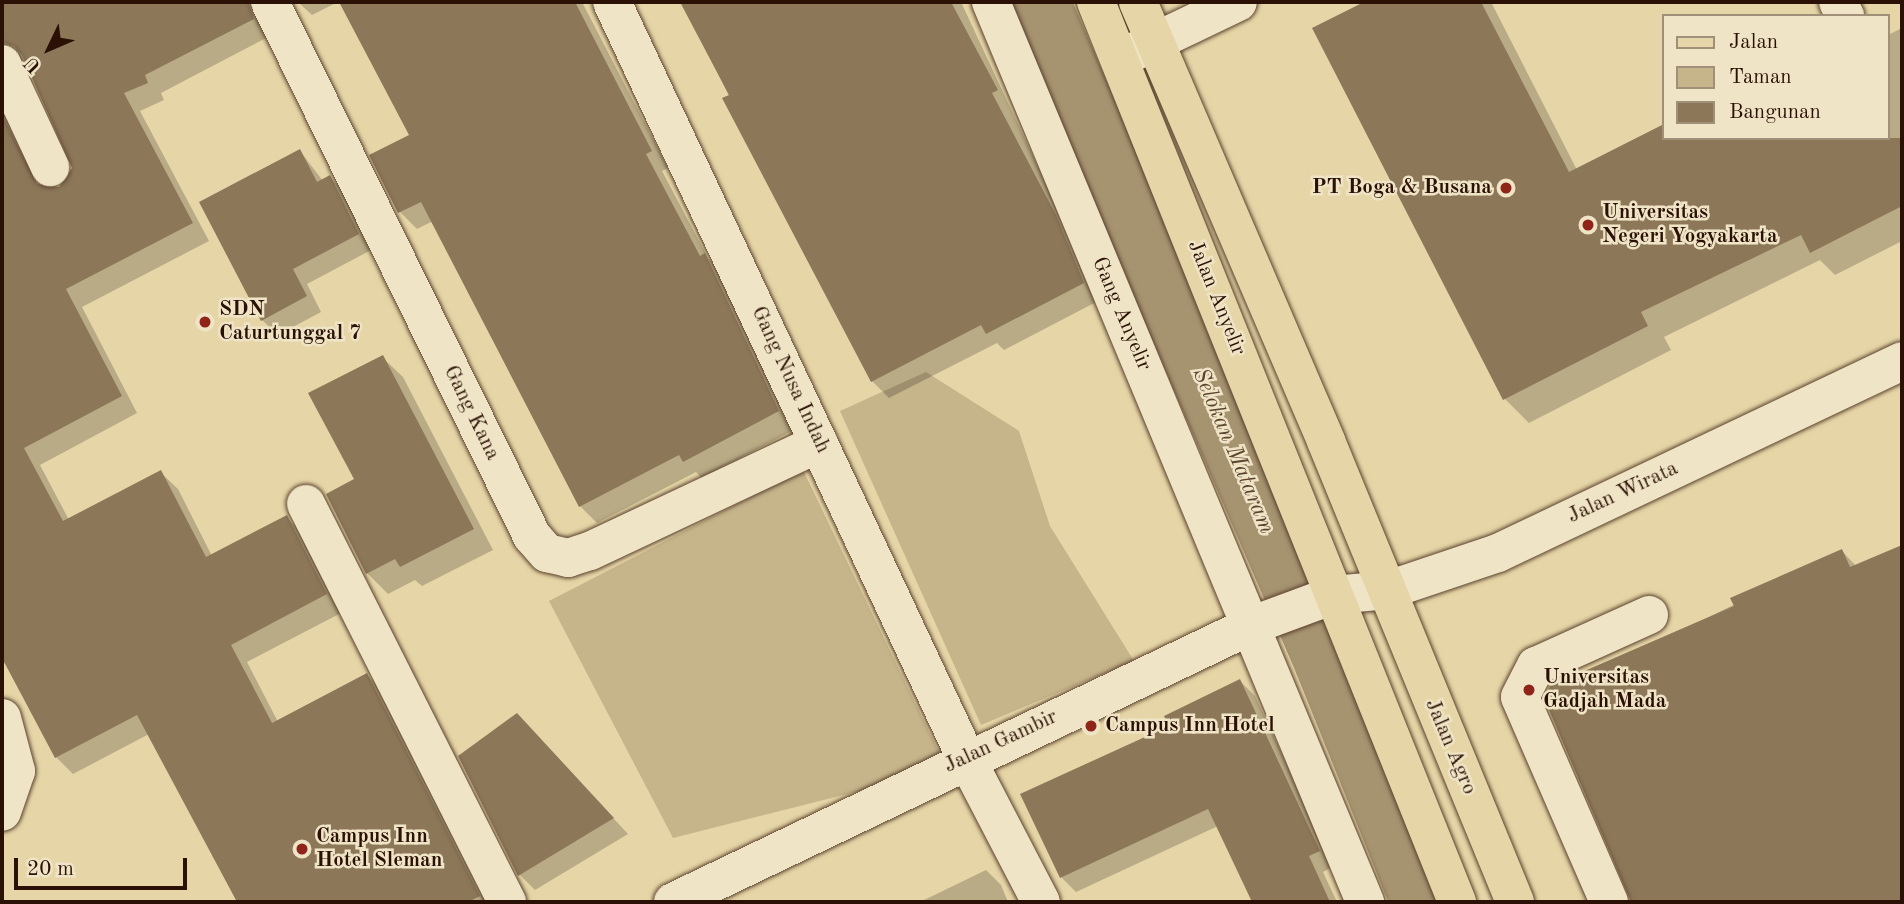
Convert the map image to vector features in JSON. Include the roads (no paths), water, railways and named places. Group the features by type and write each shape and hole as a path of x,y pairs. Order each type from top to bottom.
{"main road":[{"name":"Jalan Anyelir","path":"1096,2 1120,58 1323,599"},
{"name":"Jalan Anyelir","path":"1138,2 1388,590"},
{"name":"Jalan Agro","path":"1388,590 1515,902"},
{"path":"1323,599 1457,902"}],"street":[{"name":"Gang Kana","path":"270,2 531,536 547,553 568,558 590,551 819,443"},
{"name":"Gang Nusa Indah","path":"612,2 966,758 1041,902"},
{"name":"Gang Anyelir","path":"991,2 1256,624 1365,902"},
{"path":"1120,58 1238,2"},
{"path":"2,64 50,167"},
{"name":"Jalan Wirata","path":"1323,599 1388,590 1498,553 1902,361"},
{"path":"306,504 506,902"},
{"name":"Jalan Gambir","path":"673,902 966,758 1256,624 1323,599"},
{"path":"1609,902 1520,697 1536,666 1649,615"},
{"path":"2,718 16,771 2,812"}],"waterway":[{"name":"Selokan Mataram","path":"1039,2 1324,661 1421,902"}],"place":[{"name":"PT Boga & Busana","path":"1506,188"},
{"name":"Universitas Negeri Yogyakarta","path":"1588,225"},
{"name":"SDN Caturtunggal 7","path":"205,322"},
{"name":"Universitas Gadjah Mada","path":"1529,690"},
{"name":"Campus Inn Hotel","path":"1091,726"},
{"name":"Campus Inn Hotel Sleman","path":"302,849"}]}
